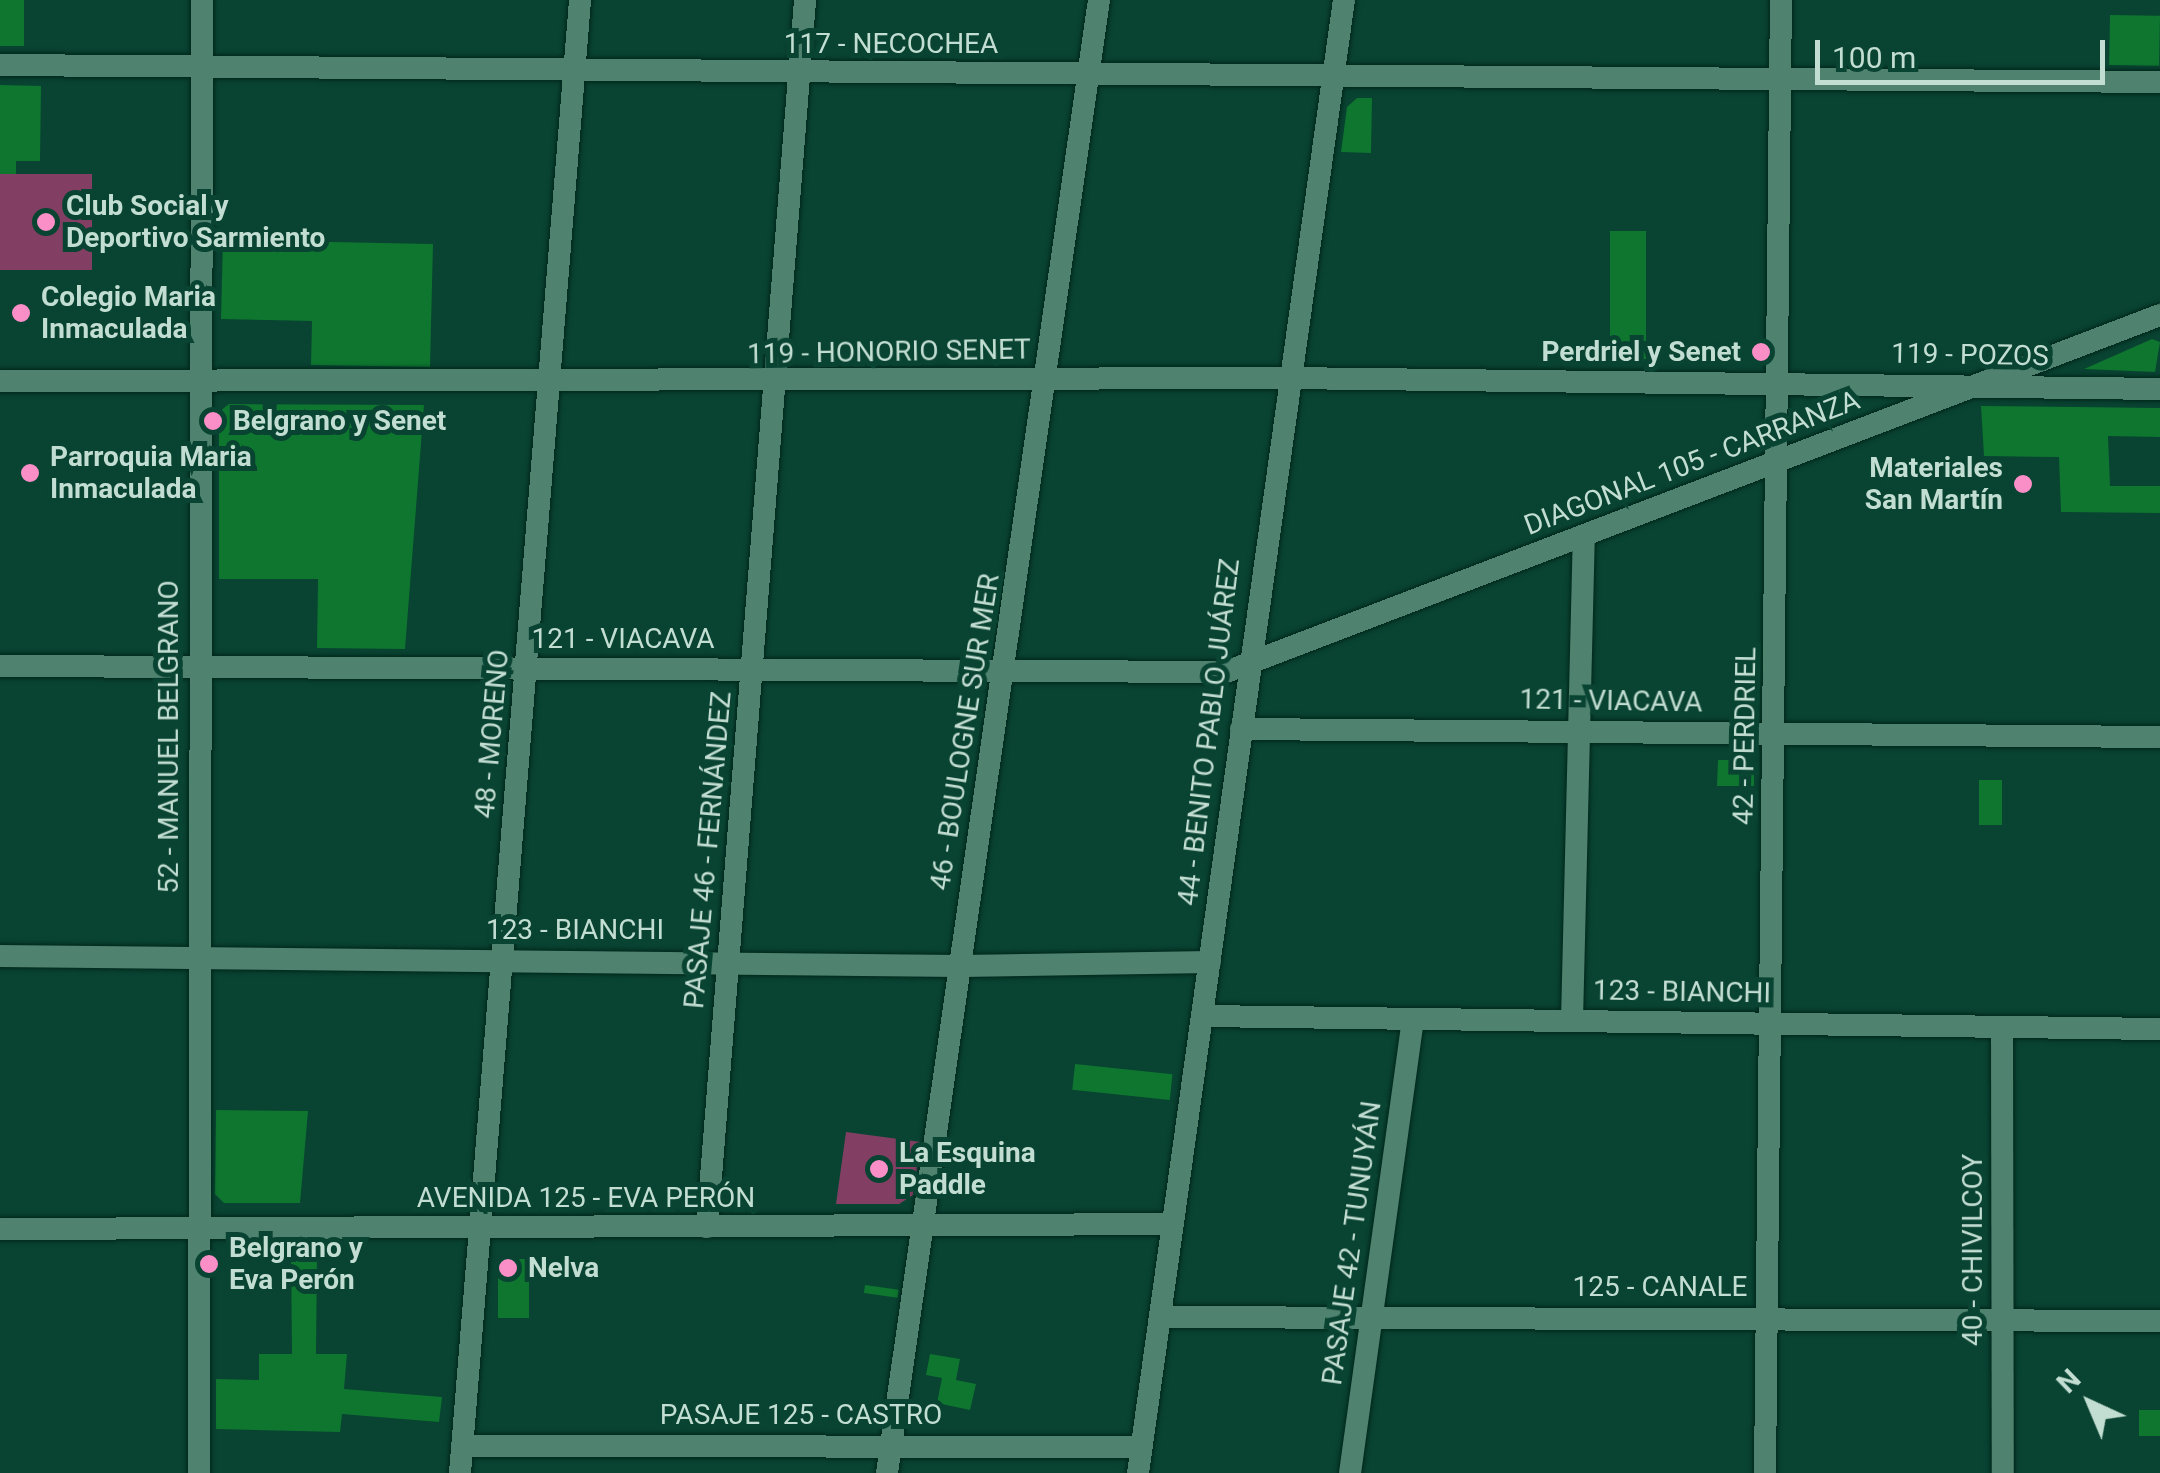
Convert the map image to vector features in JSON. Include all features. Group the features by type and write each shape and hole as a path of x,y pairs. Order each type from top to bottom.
{"street":[{"name":"52 - MANUEL BELGRANO","path":"198,1473 202,0"},
{"name":"48 - MORENO","path":"460,1473 476,1230 504,960 580,0"},
{"name":"PASAJE 46 - FERNÁNDEZ","path":"707,1226 805,0"},
{"name":"46 - BOULOGNE SUR MER","path":"888,1473 1048,380 1098,0"},
{"name":"44 - BENITO PABLO JUÁREZ","path":"1138,1473 1286,378 1344,0"},
{"name":"42 - PERDRIEL","path":"1765,1473 1780,382 1780,0"},
{"name":"117 - NECOCHEA","path":"0,65 1332,80 2160,82"},
{"name":"DIAGONAL 105 - CARRANZA","path":"1246,667 1778,466 1963,385 2160,315"},
{"name":"119 - HONORIO SENET","path":"0,381 777,384 1286,378 1780,382"},
{"name":"119 - POZOS","path":"1780,382 2160,389"},
{"path":"1572,1020 1584,538"},
{"name":"121 - VIACAVA","path":"0,666 1004,672 1246,667"},
{"name":"121 - VIACAVA","path":"1241,729 2160,737"},
{"name":"123 - BIANCHI","path":"0,956 960,966 1210,962"},
{"name":"123 - BIANCHI","path":"1202,1016 2160,1029"},
{"name":"PASAJE 42 - TUNUYÁN","path":"1350,1473 1412,1021"},
{"name":"40 - CHIVILCOY","path":"2002,1027 2003,1473"},
{"name":"AVENIDA 125 - EVA PERÓN","path":"0,1230 707,1226 923,1229 1172,1224"},
{"name":"125 - CANALE","path":"1160,1318 2160,1321"},
{"name":"PASAJE 125 - CASTRO","path":"462,1446 1141,1447"}],"shaded area":[{"name":"Club Social y Deportivo Sarmiento","path":"0,174 92,174 92,270 0,270"},
{"name":"La Esquina Paddle","path":"846,1132 921,1142 913,1195 899,1204 836,1204"}],"building":[{"path":"0,0 24,0 24,46 0,46"},
{"path":"2110,15 2160,16 2159,66 2109,65"},
{"path":"0,85 41,86 40,161 16,161 16,174 0,174"},
{"path":"1357,98 1372,98 1371,153 1341,152 1347,107"},
{"path":"1610,231 1646,231 1646,362 1610,362"},
{"path":"223,240 433,244 430,367 311,365 312,321 221,319"},
{"path":"2152,339 2160,342 2155,372 2084,369"},
{"path":"1835,402 1838,420 1804,425 1801,407"},
{"path":"229,404 424,405 405,649 317,648 318,579 219,579 219,412"},
{"path":"1981,406 2160,408 2160,437 2108,436 2110,486 2160,486 2160,513 2061,512 2059,457 1984,456"},
{"path":"1718,760 1742,760 1754,770 1754,786 1717,786"},
{"path":"1979,780 2002,780 2002,825 1979,825"},
{"path":"1075,1064 1172,1074 1170,1100 1072,1090"},
{"path":"216,1110 308,1111 300,1203 224,1203 215,1194"},
{"path":"291,1253 317,1253 316,1354 347,1354 344,1389 442,1397 439,1422 342,1414 340,1432 216,1429 216,1379 259,1380 259,1354 292,1354"},
{"path":"498,1259 529,1259 529,1318 498,1318"},
{"path":"865,1285 899,1290 898,1298 864,1293"},
{"path":"930,1354 960,1359 956,1380 976,1384 970,1410 937,1403 942,1378 926,1375"},
{"path":"2139,1410 2160,1410 2160,1436 2139,1436"}],"place":[{"name":"Club Social y Deportivo Sarmiento","path":"46,222"},
{"name":"Colegio Maria Inmaculada","path":"21,313"},
{"name":"Perdriel y Senet","path":"1761,352"},
{"name":"Belgrano y Senet","path":"213,421"},
{"name":"Parroquia Maria Inmaculada","path":"30,473"},
{"name":"Materiales San Martín","path":"2023,484"},
{"name":"La Esquina Paddle","path":"879,1169"},
{"name":"Belgrano y Eva Perón","path":"209,1264"},
{"name":"Nelva","path":"508,1268"}]}
